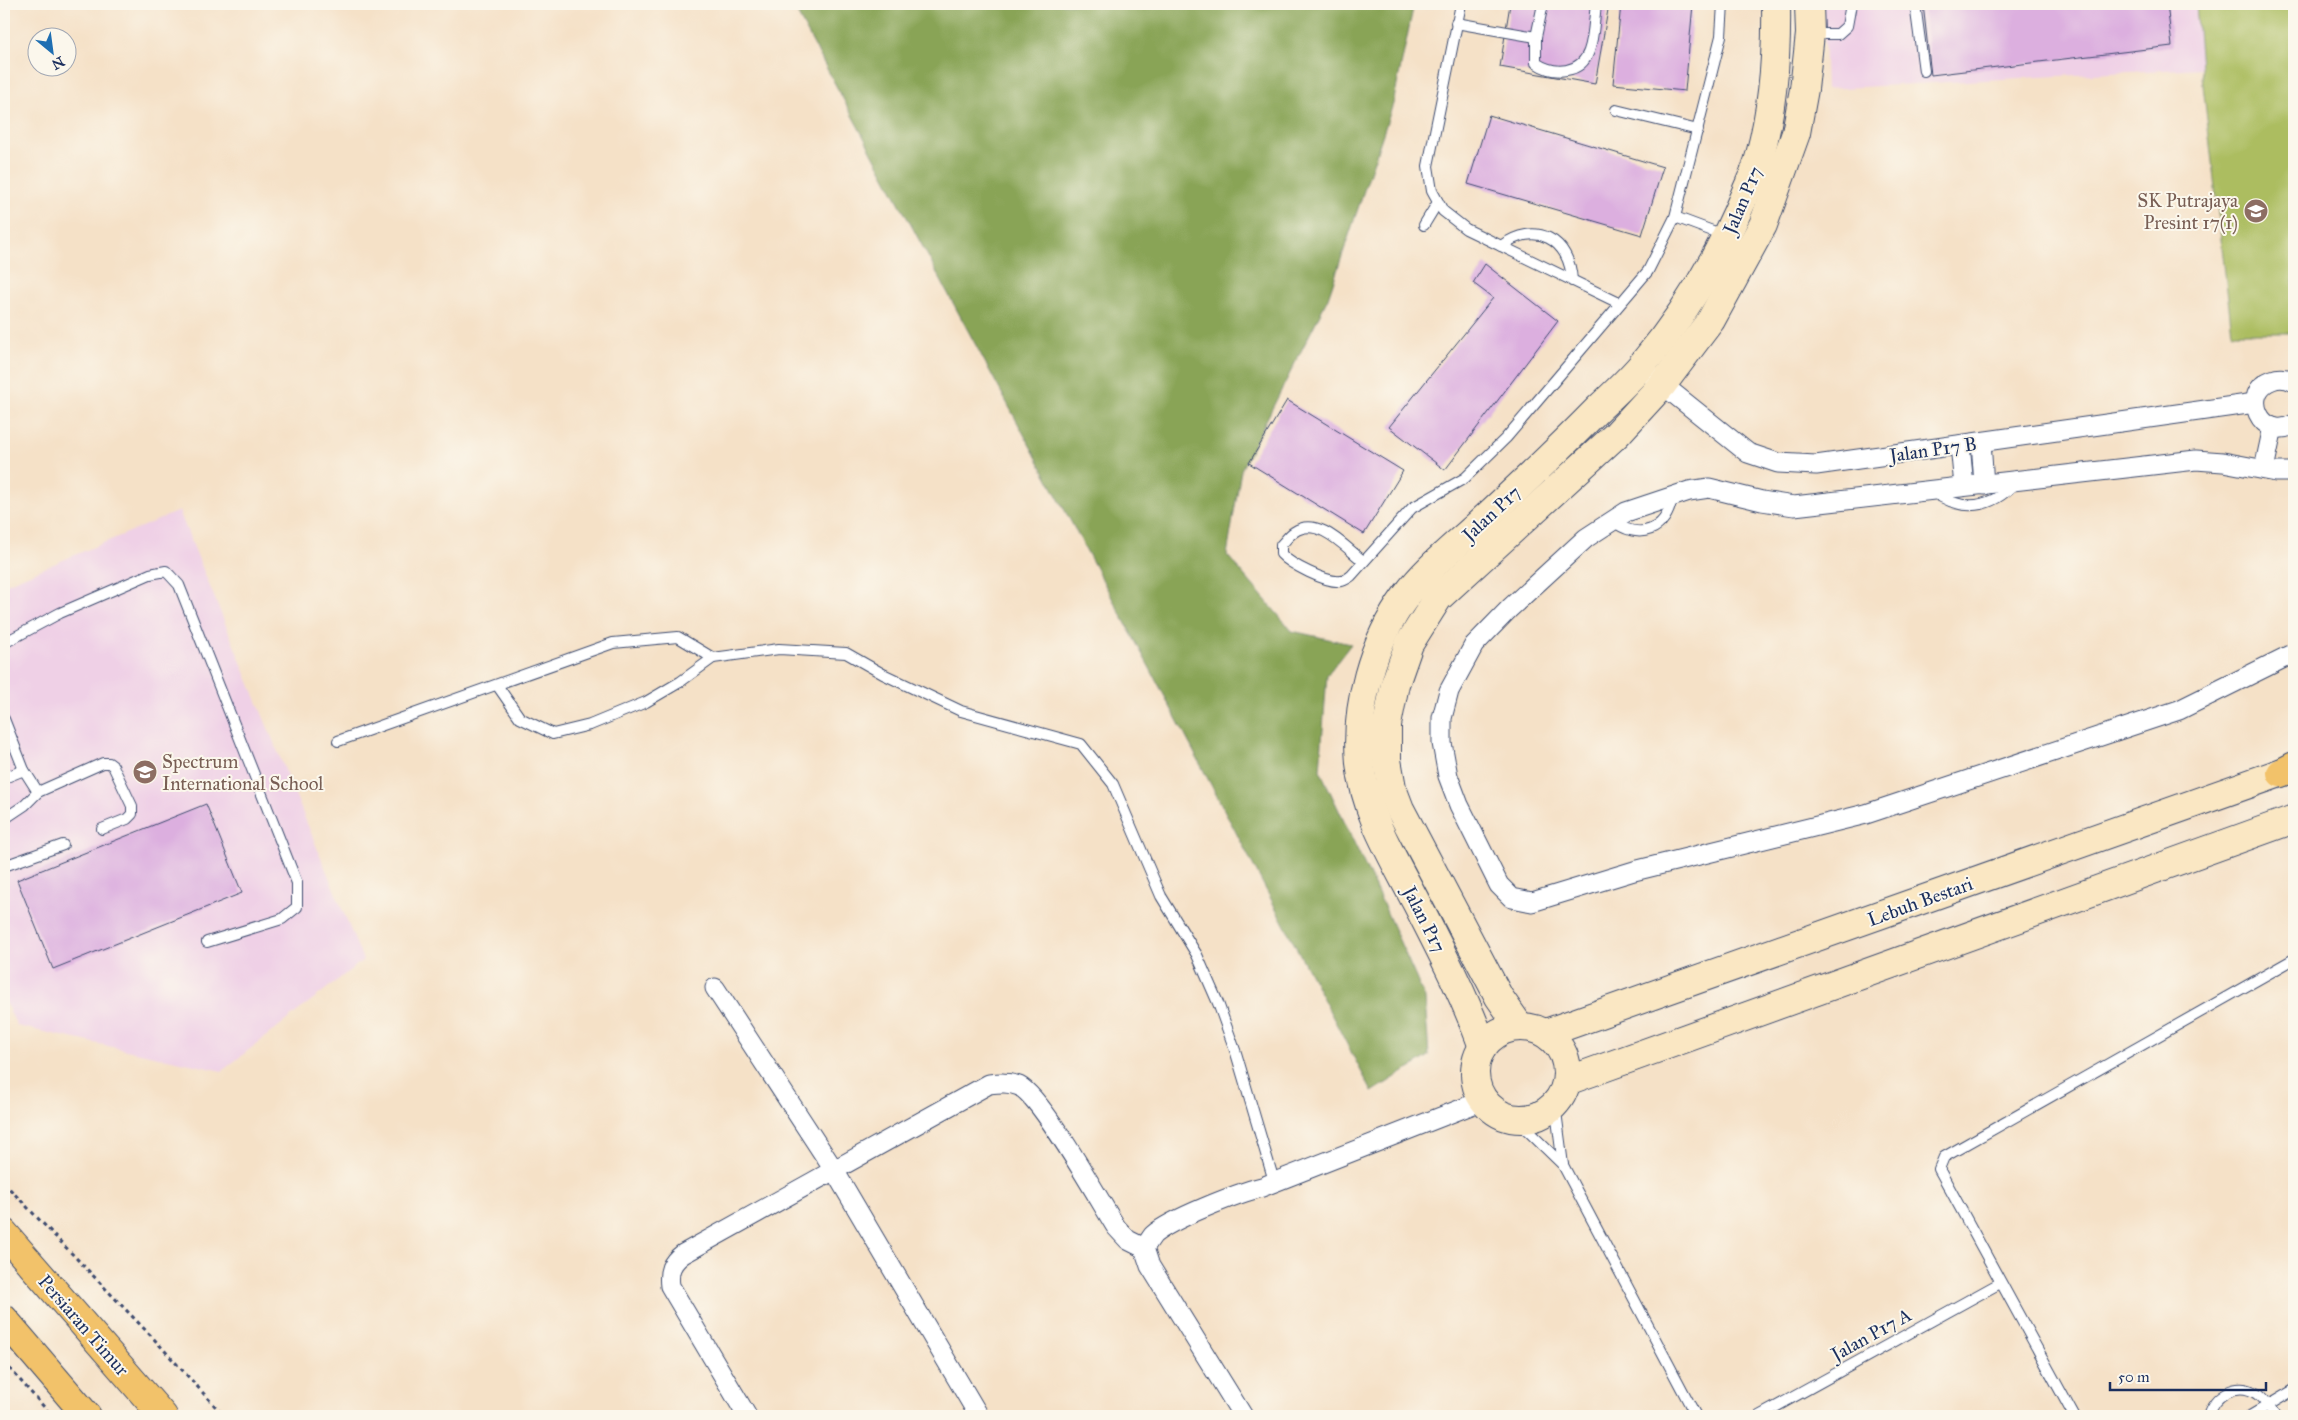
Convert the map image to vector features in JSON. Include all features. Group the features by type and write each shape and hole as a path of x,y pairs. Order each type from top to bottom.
{"main road":[{"name":"Persiaran Timur","path":"4,1233 163,1416"},
{"path":"4,1319 87,1416"}],"street":[{"name":"Jalan P17","path":"1483,1048 1454,974 1378,830 1366,794 1360,764 1362,709 1372,663 1385,631 1406,596 1435,564 1551,458 1640,367 1680,315 1728,237 1760,157 1772,94 1777,33 1776,4"},
{"name":"Jalan P17","path":"1520,1027 1499,997 1400,809 1392,788 1387,760 1387,725 1395,684 1409,644 1438,598 1616,435 1662,386 1711,320 1763,226 1796,133 1804,89 1810,34 1809,4"},
{"name":"Jalan P17 B","path":"1640,367 1748,453 1778,463 1816,465 2255,403"},
{"path":"2294,382 2284,378 2267,382 2257,395 2255,403 2261,419 2274,427 2282,428 2294,424"},
{"path":"2264,469 2274,427"},
{"path":"1981,442 1984,485"},
{"path":"1960,445 1964,486"},
{"path":"2294,472 2276,472 2223,462 2196,460 1794,506 1762,502 1710,488 1672,496 1626,512 1586,538 1482,636 1463,664 1449,692 1442,718 1442,743 1446,768 1459,805 1499,885 1512,898 1521,902 1532,902 1634,871 1866,814 1954,786 2178,710 2294,653"},
{"name":"Lebuh Bestari","path":"1546,1033 2290,769"},
{"path":"1561,1093 1566,1062 1559,1046 1546,1033 1528,1027 1505,1030 1492,1037 1477,1059 1475,1072 1479,1092 1484,1100 1497,1112 1517,1119 1538,1116 1561,1093 2294,819"},
{"path":"715,988 834,1170 979,1416"},
{"path":"748,1416 670,1286 670,1269 674,1262 684,1254 989,1084 1004,1082 1018,1086 1028,1093 1052,1125 1116,1227 1128,1240 1144,1248 1150,1266 1242,1416"},
{"path":"1144,1248 1153,1235 1172,1224 1242,1192 1274,1182 1484,1100"}],"lane":[{"path":"1461,4 1428,166 1432,191 1443,211 1466,229 1619,303"},
{"path":"1543,4 1536,38 1536,64 1544,69 1562,72 1574,68 1589,51 1596,4"},
{"path":"1364,562 1322,529 1307,526 1295,531 1280,545 1281,554 1287,560 1328,580 1342,581 1351,576 1364,562 1412,508 1465,478 1506,438 1648,271 1675,217 1721,36 1723,4"},
{"path":"1810,34 1838,34 1847,26 1850,4"},
{"path":"1915,4 1924,71"},
{"path":"1456,23 1536,38"},
{"path":"1616,110 1698,130"},
{"path":"1424,225 1438,202"},
{"path":"1675,217 1728,237"},
{"path":"1501,246 1513,237 1527,234 1542,235 1556,241 1566,252 1572,266 1572,280"},
{"path":"1931,490 1944,499 1959,505 1976,506 1998,498 2017,481"},
{"path":"4,643 60,613 150,574 166,571 179,585 297,883 297,907 282,919 207,942"},
{"path":"338,741 613,643 678,637 713,658"},
{"path":"497,684 520,718 553,734 590,725 646,702 680,682 713,658 780,649 846,653 883,674 961,711 1081,744 1113,784 1161,896 1197,955 1218,1003 1236,1053 1274,1182"},
{"path":"4,720 24,770 38,792"},
{"path":"4,820 25,806 38,792 103,763 109,763 113,766 132,806 132,814 127,819 102,829"},
{"path":"4,778 24,770"},
{"path":"4,866 63,845"},
{"path":"2074,1416 2000,1283 1940,1169 1944,1157 2294,958"},
{"path":"1561,1093 1563,1165"},
{"path":"1507,1116 1527,1130 1563,1165 1696,1416"},
{"name":"Jalan P17 A","path":"1759,1416 2000,1283"},
{"path":"2208,1416 2211,1406 2223,1393 2240,1389 2256,1393 2274,1416"},
{"path":"2250,1416 2294,1390"}],"path":[{"path":"4,1183 224,1416"},
{"path":"4,1362 52,1416"}],"shaded area":[{"name":"SK Putrajaya Presint 17(1)","path":"1823,4 2294,4 2294,333 2232,333 2201,68 1826,89"},
{"name":"Spectrum International School","path":"179,511 363,960 222,1071 17,1026 4,999 4,585"}],"green space":[{"path":"792,4 1414,4 1393,104 1328,298 1241,470 1227,555 1292,631 1351,644 1327,675 1320,770 1425,998 1429,1056 1372,1092 1153,674"},
{"path":"2196,4 2294,4 2294,333 2232,333 2201,68"}],"building":[{"path":"1510,4 1609,4 1595,84 1500,67"},
{"path":"1621,4 1693,4 1685,91 1613,84"},
{"path":"1923,4 2167,4 2172,46 1931,75"},
{"path":"1489,115 1663,167 1642,235 1468,184"},
{"path":"1485,264 1558,321 1445,470 1389,427 1493,298 1473,283"},
{"path":"1287,400 1403,471 1364,534 1249,463"},
{"path":"206,804 242,893 53,969 17,880"}],"place":[{"name":"SK Putrajaya Presint 17(1)","path":"2256,211"},
{"name":"Spectrum International School","path":"145,772"}]}
